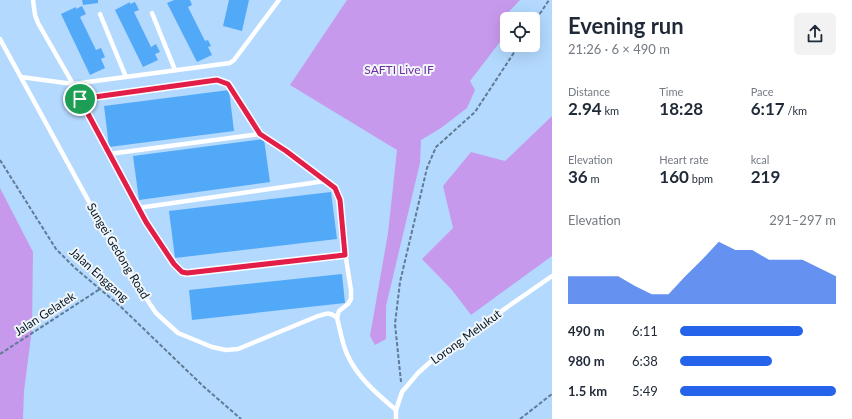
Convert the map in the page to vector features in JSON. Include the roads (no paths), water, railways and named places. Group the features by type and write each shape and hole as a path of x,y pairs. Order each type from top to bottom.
{"lane":[{"path":"33,0 35,15 38,23 73,84 138,208 169,258 182,272 187,273 345,255"},
{"path":"21,77 73,84 225,63 234,60 279,0"},
{"path":"152,13 175,70"},
{"path":"100,14 126,77"},
{"name":"Sungei Gedong Road","path":"0,39 123,264 156,313 178,333 212,347 226,350 238,349 318,316 330,313 334,314 337,318"},
{"path":"80,99 217,80 228,84 260,134 286,151 335,188 340,200 345,255 351,290 351,299 348,304 339,311 337,318 346,353 353,367 373,390 396,410"},
{"path":"109,154 260,134"},
{"path":"138,208 325,181"},
{"name":"Lorong Melukut","path":"396,419 396,410 402,392 418,373 437,356 552,276"}],"park label":[{"name":"SAFTI Live IF","path":"399,70"}]}
